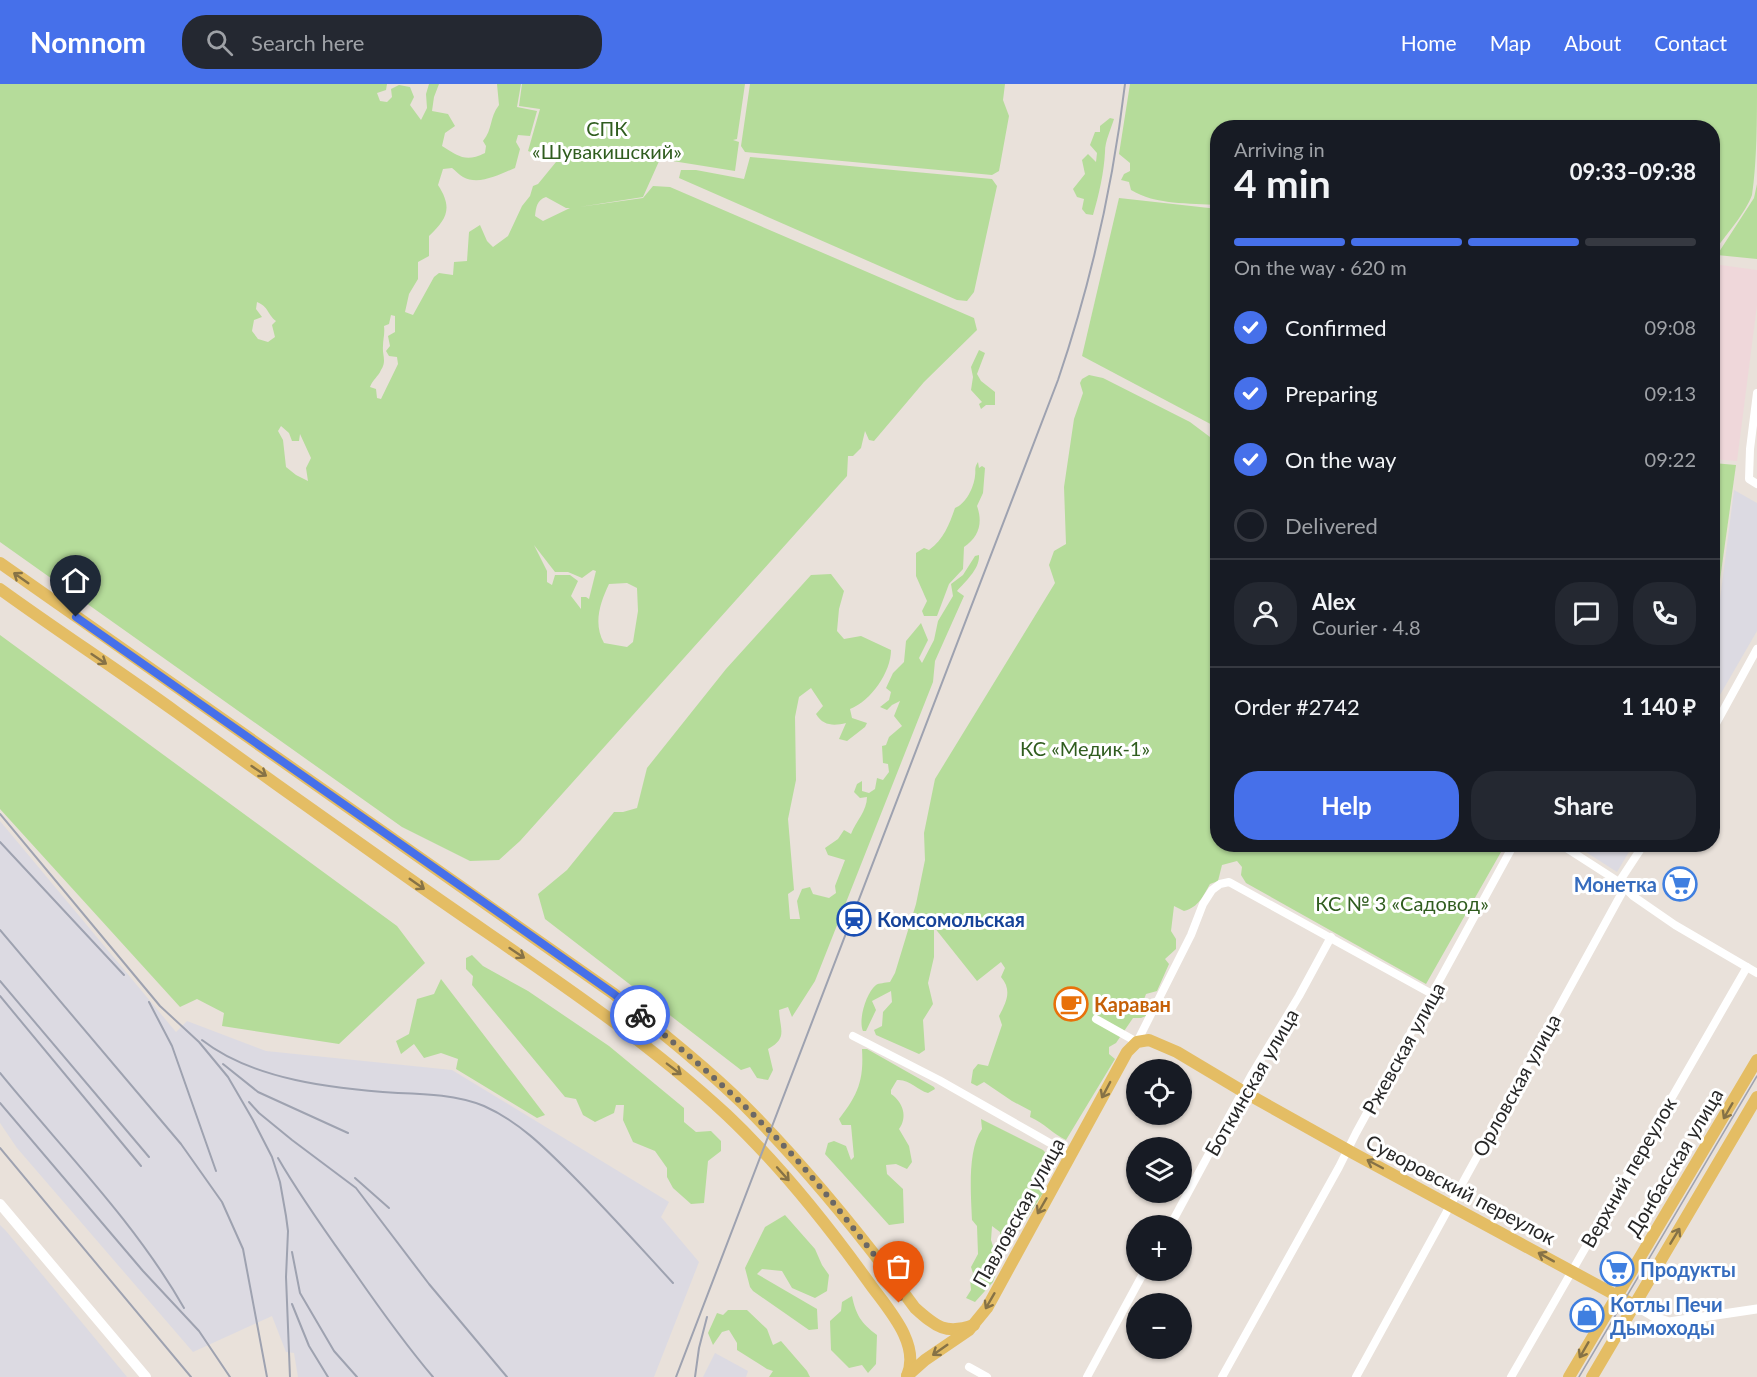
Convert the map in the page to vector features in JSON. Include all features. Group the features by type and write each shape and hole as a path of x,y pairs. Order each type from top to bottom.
{"main road":[{"path":"0,563 638,1013 741,1102 804,1167 915,1308 938,1327 948,1330 975,1325"},
{"path":"0,589 403,874 595,1006 684,1076 743,1131 786,1176 840,1243 882,1301 909,1346 911,1366 907,1377"},
{"name":"Суворовский переулок","path":"1137,1042 1149,1040 1177,1052 1348,1150 1634,1305"},
{"name":"Павловская улица","path":"907,1377 925,1360 975,1325 987,1308 1127,1052 1137,1042"},
{"name":"Донбасская улица","path":"1569,1377 1757,1060"},
{"name":"Донбасская улица","path":"1592,1377 1757,1097"},
{"path":"0,1203 146,1377"},
{"path":"882,1301 890,1306 896,1305 901,1299 901,1289"}],"street":[{"path":"1757,393 1749,479 1757,484"},
{"path":"1720,716 1757,649"},
{"name":"Ржевская улица","path":"1222,1377 1510,852"},
{"path":"1572,852 1674,925 1757,973"},
{"name":"Орловская улица","path":"1356,1377 1640,852"},
{"name":"Павловская улица","path":"1137,1042 1191,935 1203,904 1212,890 1220,884 1229,882 1236,885 1331,938"},
{"path":"1331,938 1432,994"},
{"name":"Боткинская улица","path":"1176,1215 1331,938"},
{"name":"Верхний переулок","path":"1510,1377 1747,967"},
{"path":"1096,1019 1137,1042"},
{"path":"853,1036 939,1080 1071,1155"},
{"path":"1087,1377 1139,1281"},
{"name":"Суворовский переулок","path":"1634,1305 1654,1317 1669,1322 1757,1309"},
{"path":"969,1367 987,1377"}],"shaded area":[{"path":"1720,265 1757,270 1757,305 1737,461 1720,460"},
{"path":"1734,490 1757,503 1757,631 1720,695 1720,599"},
{"path":"0,821 176,1032 187,1021 266,1051 452,1070 669,1202 661,1217 699,1262 654,1377 298,1377 294,1353 286,1352 272,1316 193,1352 17,1148 0,1123"},
{"path":"1586,852 1629,852 1617,872"},
{"path":"0,1225 6,1231 127,1377 0,1377"},
{"path":"715,1353 748,1371 746,1377 703,1377"}],"green space":[{"name":"СПК «Шувакишский»","path":"0,84 387,84 386,90 377,93 380,101 387,102 392,97 391,89 399,85 410,87 414,97 410,105 421,120 427,108 426,94 429,84 439,84 432,111 448,114 455,126 445,133 442,146 462,157 472,158 485,153 486,146 483,141 499,105 497,84 521,84 517,107 537,111 530,136 518,135 516,142 520,149 515,168 483,180 463,177 452,168 443,169 438,185 445,200 446,213 429,236 429,256 418,262 418,279 409,294 405,312 413,315 434,277 439,273 453,275 454,262 467,261 469,232 480,225 487,241 493,247 508,236 533,186 538,184 556,162 528,151 540,109 519,106 522,84 745,84 737,139 733,140 739,142 735,171 660,159 643,197 579,207 643,198 653,186 670,187 974,318 977,330 924,382 874,441 869,440 865,431 861,448 853,456 848,456 847,476 520,841 499,860 470,861 402,827 0,542","holes":["546,197 570,208 543,221 535,216 541,200","257,302 264,306 276,321 272,325 275,337 268,342 258,339 252,331 254,320 262,317 256,309","391,315 395,316 395,332 388,336 390,346 386,351 389,356 397,357 398,364 381,399 377,398 376,389 370,387 384,364 384,326 389,324","281,426 289,433 292,441 299,441 300,434 311,458 306,468 308,481 286,467 283,440 278,431","534,545 555,572 568,572 582,578 593,570 596,571 589,599 581,597 581,609 571,596 578,581 570,575 555,575 552,585 547,582 547,571","627,583 637,588 638,611 633,642 627,647 604,643 601,636 598,621 609,584"]},
{"path":"750,84 1005,84 1003,100 1009,116 999,171 992,175 745,152 741,146"},
{"path":"1130,84 1757,84 1756,154 1752,195 1740,217 1720,243 1720,120 1210,120 1210,205 1162,201 1140,195 1131,190 1129,182 1121,180 1124,174 1130,171 1130,163 1119,154"},
{"path":"1110,118 1114,119 1106,144 1097,200 1093,215 1086,214 1082,209 1084,199 1077,197 1073,189 1085,174 1082,160 1088,154 1096,162 1097,153 1090,145 1095,132 1100,132 1100,126"},
{"path":"750,157 992,179 997,186 974,292 967,301 957,300 679,178 681,170 696,170 744,179"},
{"path":"1757,184 1757,259 1720,255 1720,250 1754,198"},
{"path":"1119,198 1210,208 1210,424 1082,356"},
{"path":"979,350 985,353 977,374 981,381 995,392 995,405 986,405 981,409 979,404 982,402 971,390 973,377 971,367"},
{"path":"1089,375 1103,378 1190,422 1210,437 1210,852 1501,852 1426,984 1246,883 1241,875 1242,867 1237,861 1222,865 1218,881 1210,884 1197,904 1184,911 1174,906 1171,931 1176,939 1176,949 1165,959 1169,964 1157,991 1146,994 1143,1002 1147,1009 1146,1016 1133,1018 1116,1043 1109,1047 1109,1054 1115,1059 1066,1140 1030,1117 1031,1111 984,1082 977,1086 971,1083 973,1070 978,1064 988,1066 1002,1025 999,1016 1007,991 1001,977 1005,968 1001,962 977,981 934,927 934,957 928,983 933,1004 923,1020 925,1050 919,1054 876,1035 874,1030 882,1026 883,1012 892,1002 891,991 872,1001 876,1010 866,1031 863,1031 862,1014 872,989 877,984 890,982 895,973 916,904 925,860 924,833 935,779 1055,583 1049,565 1054,551 1066,544 1064,487 1074,419 1083,393 1080,383"},
{"path":"978,462 979,468 982,466 985,468 983,493 977,506 980,518 978,529 973,539 964,547 963,569 949,584 937,616 924,616 922,611 927,601 916,576 916,553 924,548 929,550 942,536 955,508 963,503 971,490"},
{"path":"1720,464 1736,465 1720,580"},
{"path":"979,555 975,570 957,591 964,596 935,661 933,682 815,981 792,1017 788,1007 779,1010 781,1037 768,1049 773,1070 768,1080 757,1078 750,1067 741,1070 545,919 538,894 567,870 614,812 637,808 647,768 726,669 811,575 831,574 844,591 839,609 837,631 844,639 861,636 891,650 888,667 878,685 865,700 850,709 852,718 867,723 847,741 839,739 846,723 829,724 822,721 816,714 823,706 811,688 799,697 795,717 796,780 788,819 794,890 788,894 790,919 800,919 797,901 802,889 810,887 813,894 829,898 836,893 835,886 845,860 828,855 825,848 838,839 844,830 851,834 867,802 867,797 860,798 854,792 857,784 862,781 862,791 869,793 875,789 877,778 883,780 889,772 888,764 883,763 882,746 886,745 889,737 902,726 894,716 900,701 887,710 880,707 889,700 891,692 886,688 893,673 904,662 906,641 921,623 928,640 919,658 922,663 934,640 938,621 953,596 951,584 963,575 975,556"},
{"path":"0,635 397,926 425,963 339,1044 222,1026 224,1013 197,999 180,1007 0,809"},
{"path":"472,955 483,966 528,991 609,1046 684,1108 684,1122 696,1132 711,1131 721,1141 721,1151 708,1161 704,1203 691,1204 673,1188 667,1177 667,1168 655,1151 633,1142 623,1120 624,1105 616,1105 614,1113 595,1122 583,1115 576,1099 565,1097 472,985 473,976 466,969 466,958"},
{"path":"441,979 545,1115 537,1118 456,1069 458,1059 441,1053 424,1058 414,1044 401,1054 396,1041 409,1034 417,999 434,994"},
{"path":"862,1049 867,1049 935,1089 928,1093 906,1081 897,1080 891,1090 891,1094 899,1101 903,1110 903,1120 899,1129 909,1146 912,1162 907,1169 896,1164 886,1165 887,1174 903,1189 904,1223 889,1225 825,1154 828,1143 834,1141 846,1146 851,1160 854,1157 851,1125 842,1125 839,1119 851,1102 861,1078"},
{"path":"981,1119 1043,1150 1055,1162 1043,1176 1045,1190 1008,1247 1001,1243 1000,1232 992,1226 991,1240 999,1265 993,1282 975,1302 966,1298 971,1290 970,1279 973,1273 971,1267 978,1254 977,1226 972,1220 971,1173 974,1149 982,1129"},
{"path":"785,1215 815,1249 829,1275 827,1291 815,1298 792,1288 782,1271 762,1269 757,1274 817,1309 818,1329 809,1330 750,1287 745,1268 765,1227"},
{"path":"852,1296 860,1318 877,1335 876,1364 868,1373 862,1365 849,1368 831,1350 830,1321 841,1311 842,1302"},
{"path":"728,1310 747,1310 767,1329 773,1345 781,1341 810,1377 769,1377 773,1371 737,1350 737,1343 729,1330 722,1332 713,1345 708,1333 717,1313 723,1315"}],"tram line":[{"path":"1579,1377 1757,1076"}],"railway":[{"path":"676,1377 1058,380 1091,270 1114,159 1125,84"},
{"path":"0,814 160,1006 199,1042 228,1077 253,1120 272,1157 280,1182 286,1216 290,1377"},
{"path":"0,842 124,975"},
{"path":"0,930 181,1144 222,1202 243,1249 267,1377"},
{"path":"0,981 149,1157"},
{"path":"0,996 141,1166"},
{"path":"149,1002 172,1046 216,1171"},
{"path":"202,1040 222,1054 245,1065 295,1080 348,1089 453,1097 474,1102 496,1112 530,1135 550,1154 673,1283"},
{"path":"223,1064 258,1092 348,1133"},
{"path":"0,1073 121,1216 165,1276 184,1308"},
{"path":"249,1102 292,1140 356,1188 429,1284 507,1377"},
{"path":"0,1103 143,1271 199,1331 230,1377"},
{"path":"0,1148 191,1377"},
{"path":"278,1158 296,1188 374,1300 433,1377"},
{"path":"355,1178 389,1208"},
{"path":"292,1252 300,1293 334,1351 357,1377"},
{"path":"292,1304 309,1346 328,1377"},
{"path":"695,1377 707,1317"}],"way so far":[{"path":"640,1015 741,1102 804,1167 901,1289 899,1303"}],"place":[{"name":"Монетка","path":"1680,884"},
{"name":"Комсомольская","path":"854,919"},
{"name":"Караван","path":"1071,1004"},
{"name":"Продукты","path":"1617,1269"},
{"name":"Котлы Печи Дымоходы","path":"1587,1315"}],"route":[{"path":"76,617 614,994 640,1015"}],"park label":[{"name":"КС «Медик-1»","path":"1085,748"},
{"name":"КС № 3 «Садовод»","path":"1402,903"}]}
